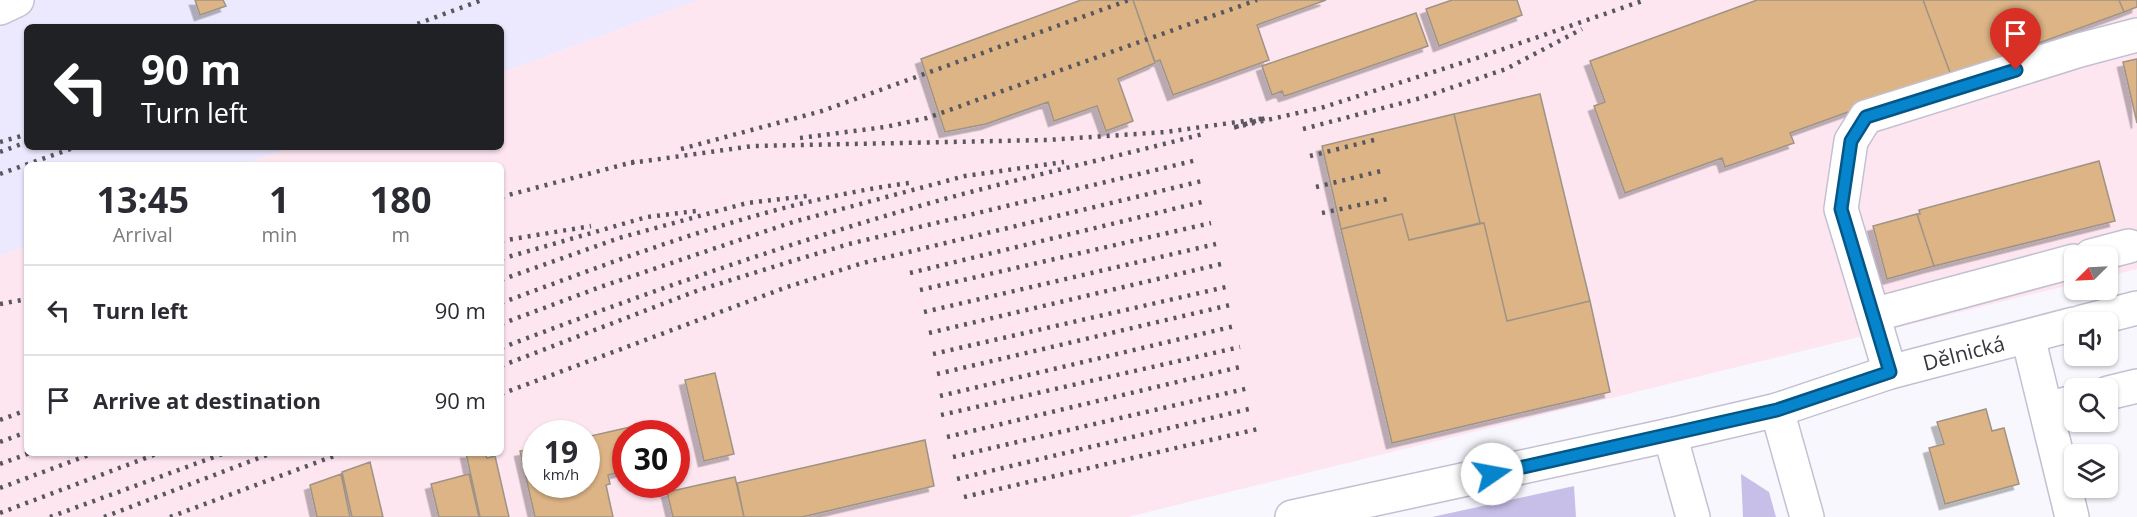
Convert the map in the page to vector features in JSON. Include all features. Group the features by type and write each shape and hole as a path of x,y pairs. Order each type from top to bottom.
{"street":[{"path":"0,8 17,0"},
{"path":"1890,372 1841,209 1851,141 1866,117 2080,50 2137,35"},
{"path":"2118,249 2129,246"},
{"path":"1873,315 2064,264"},
{"path":"2118,313 2137,308"},
{"name":"Dělnická","path":"1292,517 1777,410 1890,372 2064,327"},
{"path":"2028,337 2061,406 2072,517"},
{"path":"2118,391 2137,386"},
{"path":"1777,410 1807,517"},
{"path":"1670,435 1693,517"}],"shaded area":[{"path":"0,0 698,0 504,72 504,24 24,24 24,150 284,150 250,162 24,162 24,247 0,256"},
{"path":"698,0 2137,0 2137,269 2118,274 2118,246 2064,246 2064,286 1128,517 0,517 0,256 24,247 24,456 504,456 504,162 250,162 284,150 504,150 504,72"},
{"path":"1741,474 1769,492 1776,517 1743,517"},
{"path":"1574,486 1576,517 1432,517"}],"building":[{"path":"195,0 223,0 226,6 200,15"},
{"path":"1081,0 1133,0 1155,63 1118,79 1133,121 1106,131 1097,106 1054,121 1048,102 986,124 945,132 921,59"},
{"path":"1133,0 1326,0 1257,25 1269,60 1173,95 1160,60 1155,62"},
{"path":"1452,0 1517,0 1522,15 1439,46 1426,9"},
{"path":"1757,0 1923,0 1951,75 1790,133 1794,143 1725,167 1722,158 1625,193 1594,106 1605,102 1590,61"},
{"path":"1923,0 2119,0 2124,12 1951,75"},
{"path":"2119,0 2137,0 2137,7 2124,12"},
{"path":"1416,13 1428,46 1291,94 1284,96 1282,91 1272,95 1262,66"},
{"path":"2137,59 2137,123 2123,62"},
{"path":"1540,94 1590,301 1507,321 1484,223 1480,223 1454,114"},
{"path":"1454,114 1480,223 1409,240 1402,214 1341,229 1322,146"},
{"path":"2099,161 2115,221 1934,266 1917,214 1920,214 1919,210"},
{"path":"1402,214 1409,240 1484,223 1507,321 1590,301 1610,392 1392,443 1341,229"},
{"path":"1917,214 1934,266 1887,279 1873,226"},
{"path":"715,373 734,454 704,461 685,380"},
{"path":"1986,409 1992,431 2004,428 2019,484 1945,504 1929,448 1944,444 1937,422"},
{"path":"612,431 612,474 608,475 610,484 606,485 613,517 535,517 531,498 600,498 600,434"},
{"path":"925,440 934,486 802,517 744,517 737,483"},
{"path":"467,456 486,456 487,458 495,456 509,517 480,517"},
{"path":"370,462 383,517 352,517 342,472"},
{"path":"341,474 350,517 317,517 310,485"},
{"path":"469,474 479,517 439,517 431,484"},
{"path":"735,477 744,517 673,517 668,498 690,498 690,487"}],"railway":[{"path":"417,24 482,0"},
{"path":"681,149 822,111 1129,0"},
{"path":"800,138 885,127 927,118 1257,0"},
{"path":"631,163 753,146 1047,140 1166,132 1266,118 1232,128 1324,107 1480,57 1645,0"},
{"path":"1303,129 1421,98 1506,69 1582,29"},
{"path":"504,347 667,287 835,231 980,190 1203,134"},
{"path":"0,142 21,136"},
{"path":"1310,156 1378,139"},
{"path":"0,152 24,143"},
{"path":"34,162 68,150"},
{"path":"504,365 699,290 849,244 1197,160"},
{"path":"504,196 637,161"},
{"path":"504,323 603,286 793,222 965,176 1064,162"},
{"path":"0,174 24,165"},
{"path":"1316,187 1381,171"},
{"path":"504,393 787,287 863,263 1202,181"},
{"path":"504,302 601,266 753,216 804,203 909,183"},
{"path":"504,279 619,238 747,203 807,196"},
{"path":"1322,213 1387,199"},
{"path":"910,273 1206,201"},
{"path":"504,258 647,217 696,211"},
{"path":"920,290 1211,223"},
{"path":"504,240 591,226"},
{"path":"924,312 1216,244"},
{"path":"929,333 1221,264"},
{"path":"933,354 1226,287"},
{"path":"0,304 24,300"},
{"path":"937,374 1230,305"},
{"path":"940,396 1235,326"},
{"path":"941,415 1240,347"},
{"path":"947,437 1244,366"},
{"path":"953,457 1249,388"},
{"path":"957,479 1253,408"},
{"path":"0,420 24,411"},
{"path":"964,497 1258,429"},
{"path":"0,442 24,433"},
{"path":"0,464 24,455"},
{"path":"0,488 86,456"},
{"path":"0,513 151,456"},
{"path":"50,517 217,456"},
{"path":"104,517 264,456"},
{"path":"170,517 334,456"}],"route":[{"path":"1492,474 1777,410 1890,372 1841,209 1851,141 1866,117 2016,70"}]}
